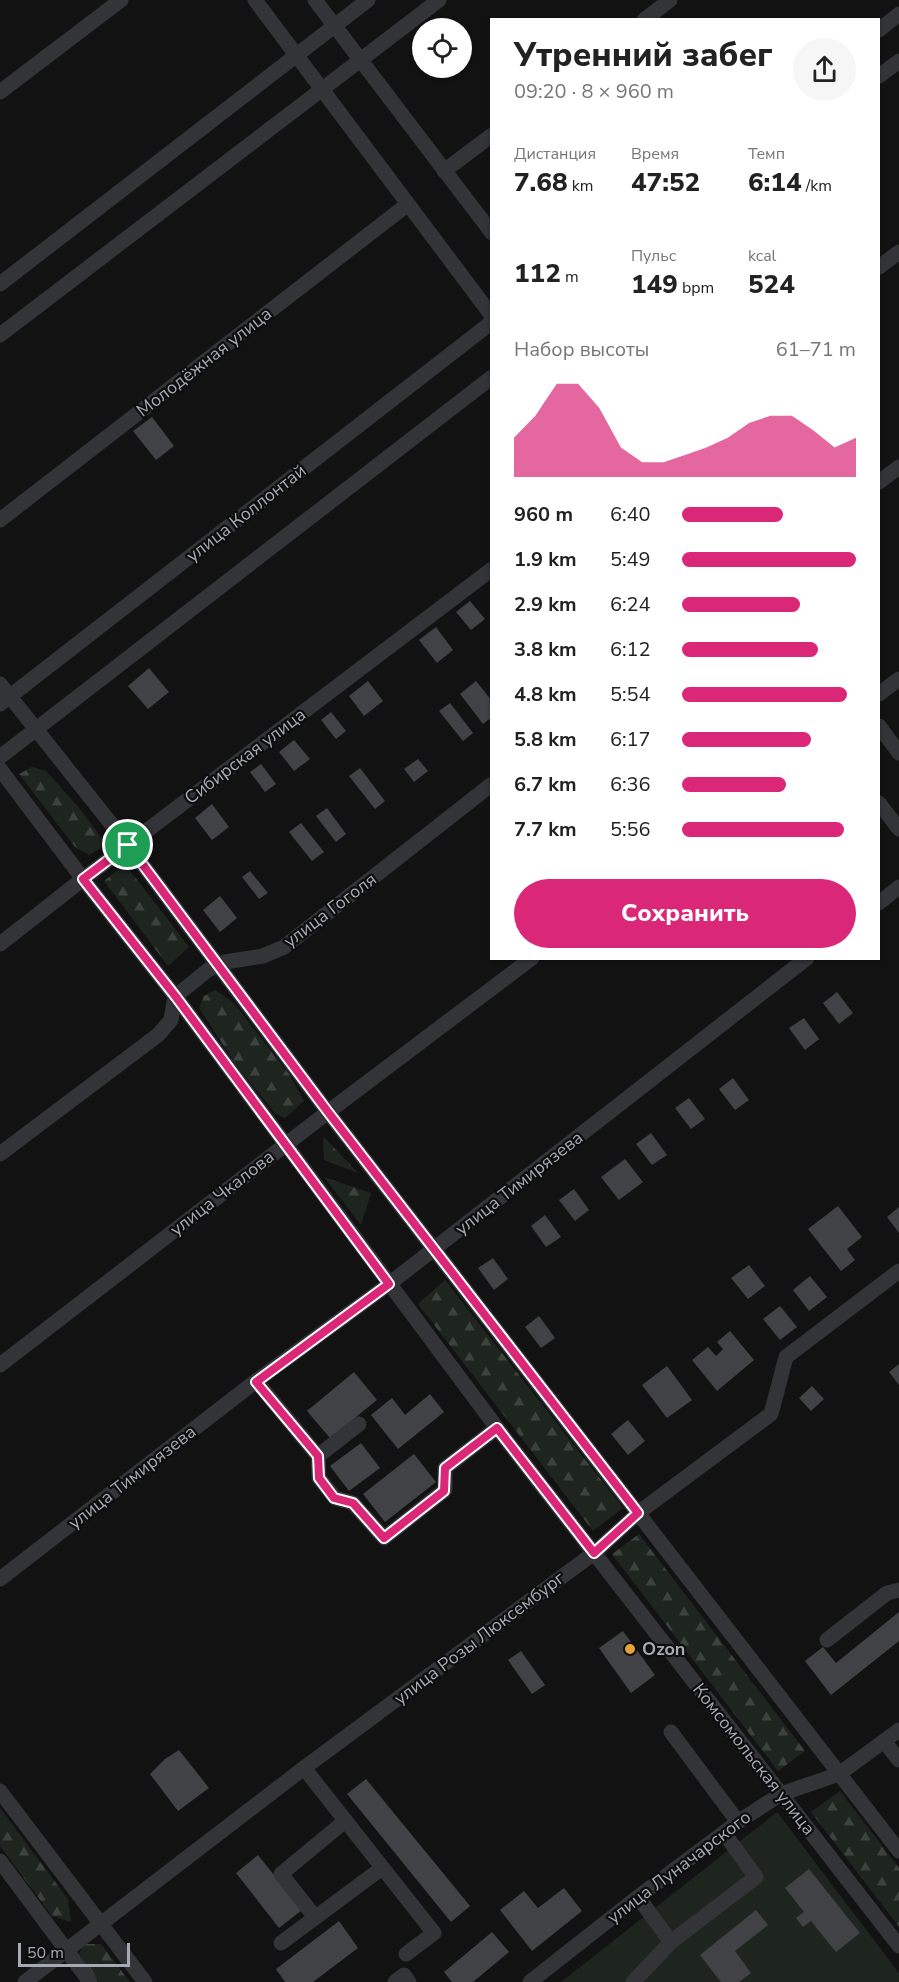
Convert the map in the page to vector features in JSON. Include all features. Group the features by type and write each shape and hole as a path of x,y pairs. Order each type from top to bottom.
{"street":[{"path":"0,92 121,0"},
{"path":"255,0 294,55 490,313"},
{"path":"315,0 490,230"},
{"path":"0,284 368,0"},
{"path":"0,335 439,0"},
{"path":"647,18 670,0"},
{"path":"880,29 899,14"},
{"path":"880,75 899,61"},
{"path":"444,171 490,136"},
{"name":"Молодёжная улица","path":"0,519 408,204"},
{"path":"880,266 899,252"},
{"name":"улица Коллонтай","path":"5,701 490,324"},
{"path":"0,757 490,379"},
{"path":"880,481 899,467"},
{"name":"Сибирская улица","path":"0,944 490,571"},
{"path":"880,693 899,679"},
{"path":"0,684 5,701 36,730 128,845 328,1112 899,1851"},
{"path":"880,727 899,753"},
{"name":"Комсомольская улица","path":"0,769 176,997 497,1428 899,1946"},
{"name":"улица Гоголя","path":"176,997 208,970 218,965 262,956 284,947 490,786"},
{"path":"880,804 899,829"},
{"path":"880,902 899,887"},
{"name":"улица Чкалова","path":"0,1365 529,960"},
{"name":"улица Тимирязева","path":"0,1579 256,1382 389,1284 804,960"},
{"path":"0,1154 159,1035 171,1020 176,997"},
{"name":"улица Розы Люксембург","path":"26,1982 304,1768 594,1553 638,1513 771,1414 786,1357 899,1271"},
{"path":"256,1382 318,1456 319,1478 334,1498 353,1503 384,1538 444,1491 445,1468 497,1428"},
{"path":"318,1456 359,1424"},
{"path":"827,1641 887,1593 899,1590"},
{"name":"улица Луначарского","path":"530,1982 738,1822 781,1794 839,1774 899,1731"},
{"path":"671,1732 738,1822"},
{"path":"884,1741 899,1761"},
{"path":"304,1768 434,1933 406,1954"},
{"path":"0,1791 145,1982"},
{"path":"315,1917 280,1874 345,1821"},
{"path":"633,1982 671,1942 756,1877 724,1833"},
{"path":"0,1862 90,1982"},
{"path":"281,1943 382,1868"},
{"path":"638,1897 671,1942"},
{"path":"396,1982 404,1976 409,1982"}],"green space":[{"path":"32,767 46,771 80,809 107,845 89,855 75,847 19,774"},
{"path":"125,864 189,947 168,966 104,881"},
{"path":"215,990 233,1002 289,1074 304,1101 285,1118 275,1113 235,1063 199,1008 204,996"},
{"path":"323,1136 358,1173 324,1160"},
{"path":"324,1177 371,1193 361,1225"},
{"path":"445,1280 623,1508 593,1531 418,1304"},
{"path":"639,1534 805,1751 778,1771 612,1554"},
{"path":"840,1791 899,1868 899,1927 811,1812"},
{"path":"0,1808 68,1899 71,1922 52,1916 0,1846"},
{"path":"777,1812 899,1973 899,1982 561,1982"},
{"path":"84,1944 101,1944 130,1982 99,1982 79,1954"}],"building":[{"path":"152,417 174,446 156,460 133,431"},
{"path":"470,601 485,619 471,630 456,612"},
{"path":"436,627 453,650 437,663 419,640"},
{"path":"149,668 169,692 148,709 128,686"},
{"path":"368,681 383,701 364,716 349,696"},
{"path":"476,681 490,698 490,719 483,724 460,694"},
{"path":"450,703 473,733 463,741 439,711"},
{"path":"331,712 346,731 336,739 321,720"},
{"path":"294,740 310,759 294,771 279,752"},
{"path":"418,759 428,771 414,782 404,769"},
{"path":"261,764 276,784 265,792 250,772"},
{"path":"360,768 385,801 375,809 349,776"},
{"path":"212,804 229,827 212,840 195,818"},
{"path":"327,808 346,834 336,842 316,816"},
{"path":"301,823 324,852 312,861 289,832"},
{"path":"250,871 268,893 259,899 242,877"},
{"path":"220,896 237,918 220,932 203,910"},
{"path":"837,992 853,1013 839,1024 823,1003"},
{"path":"804,1018 819,1039 805,1050 789,1028"},
{"path":"733,1078 749,1100 735,1110 719,1089"},
{"path":"689,1098 705,1119 691,1129 675,1108"},
{"path":"651,1133 667,1155 652,1165 636,1144"},
{"path":"625,1159 643,1182 619,1200 601,1177"},
{"path":"574,1189 589,1210 575,1221 559,1200"},
{"path":"838,1206 862,1237 847,1249 855,1260 841,1271 808,1229"},
{"path":"899,1207 899,1233 887,1217"},
{"path":"545,1215 561,1237 546,1247 531,1226"},
{"path":"493,1258 508,1279 494,1290 478,1268"},
{"path":"749,1265 765,1286 748,1299 731,1278"},
{"path":"810,1276 827,1297 809,1311 793,1290"},
{"path":"780,1306 797,1327 780,1340 763,1319"},
{"path":"539,1316 555,1338 541,1348 525,1327"},
{"path":"730,1331 754,1360 717,1391 692,1360 708,1347 716,1356 723,1349 717,1342"},
{"path":"899,1364 899,1385 889,1372"},
{"path":"667,1366 692,1400 667,1418 642,1385"},
{"path":"354,1372 377,1400 330,1438 307,1411"},
{"path":"812,1386 824,1399 811,1411 799,1398"},
{"path":"430,1394 444,1412 398,1449 371,1415 392,1398 405,1415"},
{"path":"628,1420 645,1441 628,1455 611,1434"},
{"path":"361,1443 380,1468 349,1491 330,1466"},
{"path":"414,1454 436,1482 385,1522 363,1494"},
{"path":"899,1612 899,1641 831,1695 805,1661 823,1647 836,1663"},
{"path":"623,1631 655,1675 631,1693 599,1648"},
{"path":"521,1651 545,1685 532,1694 508,1660"},
{"path":"179,1750 209,1788 178,1811 150,1774 165,1759"},
{"path":"366,1779 470,1906 451,1922 347,1794"},
{"path":"258,1855 302,1910 279,1928 236,1873"},
{"path":"809,1869 860,1933 836,1952 811,1921 803,1927 796,1918 804,1912 785,1888"},
{"path":"564,1888 582,1911 532,1951 500,1910 524,1891 538,1908"},
{"path":"756,1910 768,1925 735,1951 751,1973 739,1982 721,1982 700,1955"},
{"path":"339,1921 358,1948 313,1982 285,1982 276,1969"},
{"path":"492,1932 509,1952 473,1982 452,1982 444,1972"}],"place":[{"name":"Ozon","path":"630,1649"}],"route":[{"path":"128,845 328,1112 638,1513 594,1553 497,1428 445,1468 444,1491 384,1538 353,1503 334,1498 319,1478 318,1456 256,1382 389,1284 176,997 83,879 128,845"}]}
